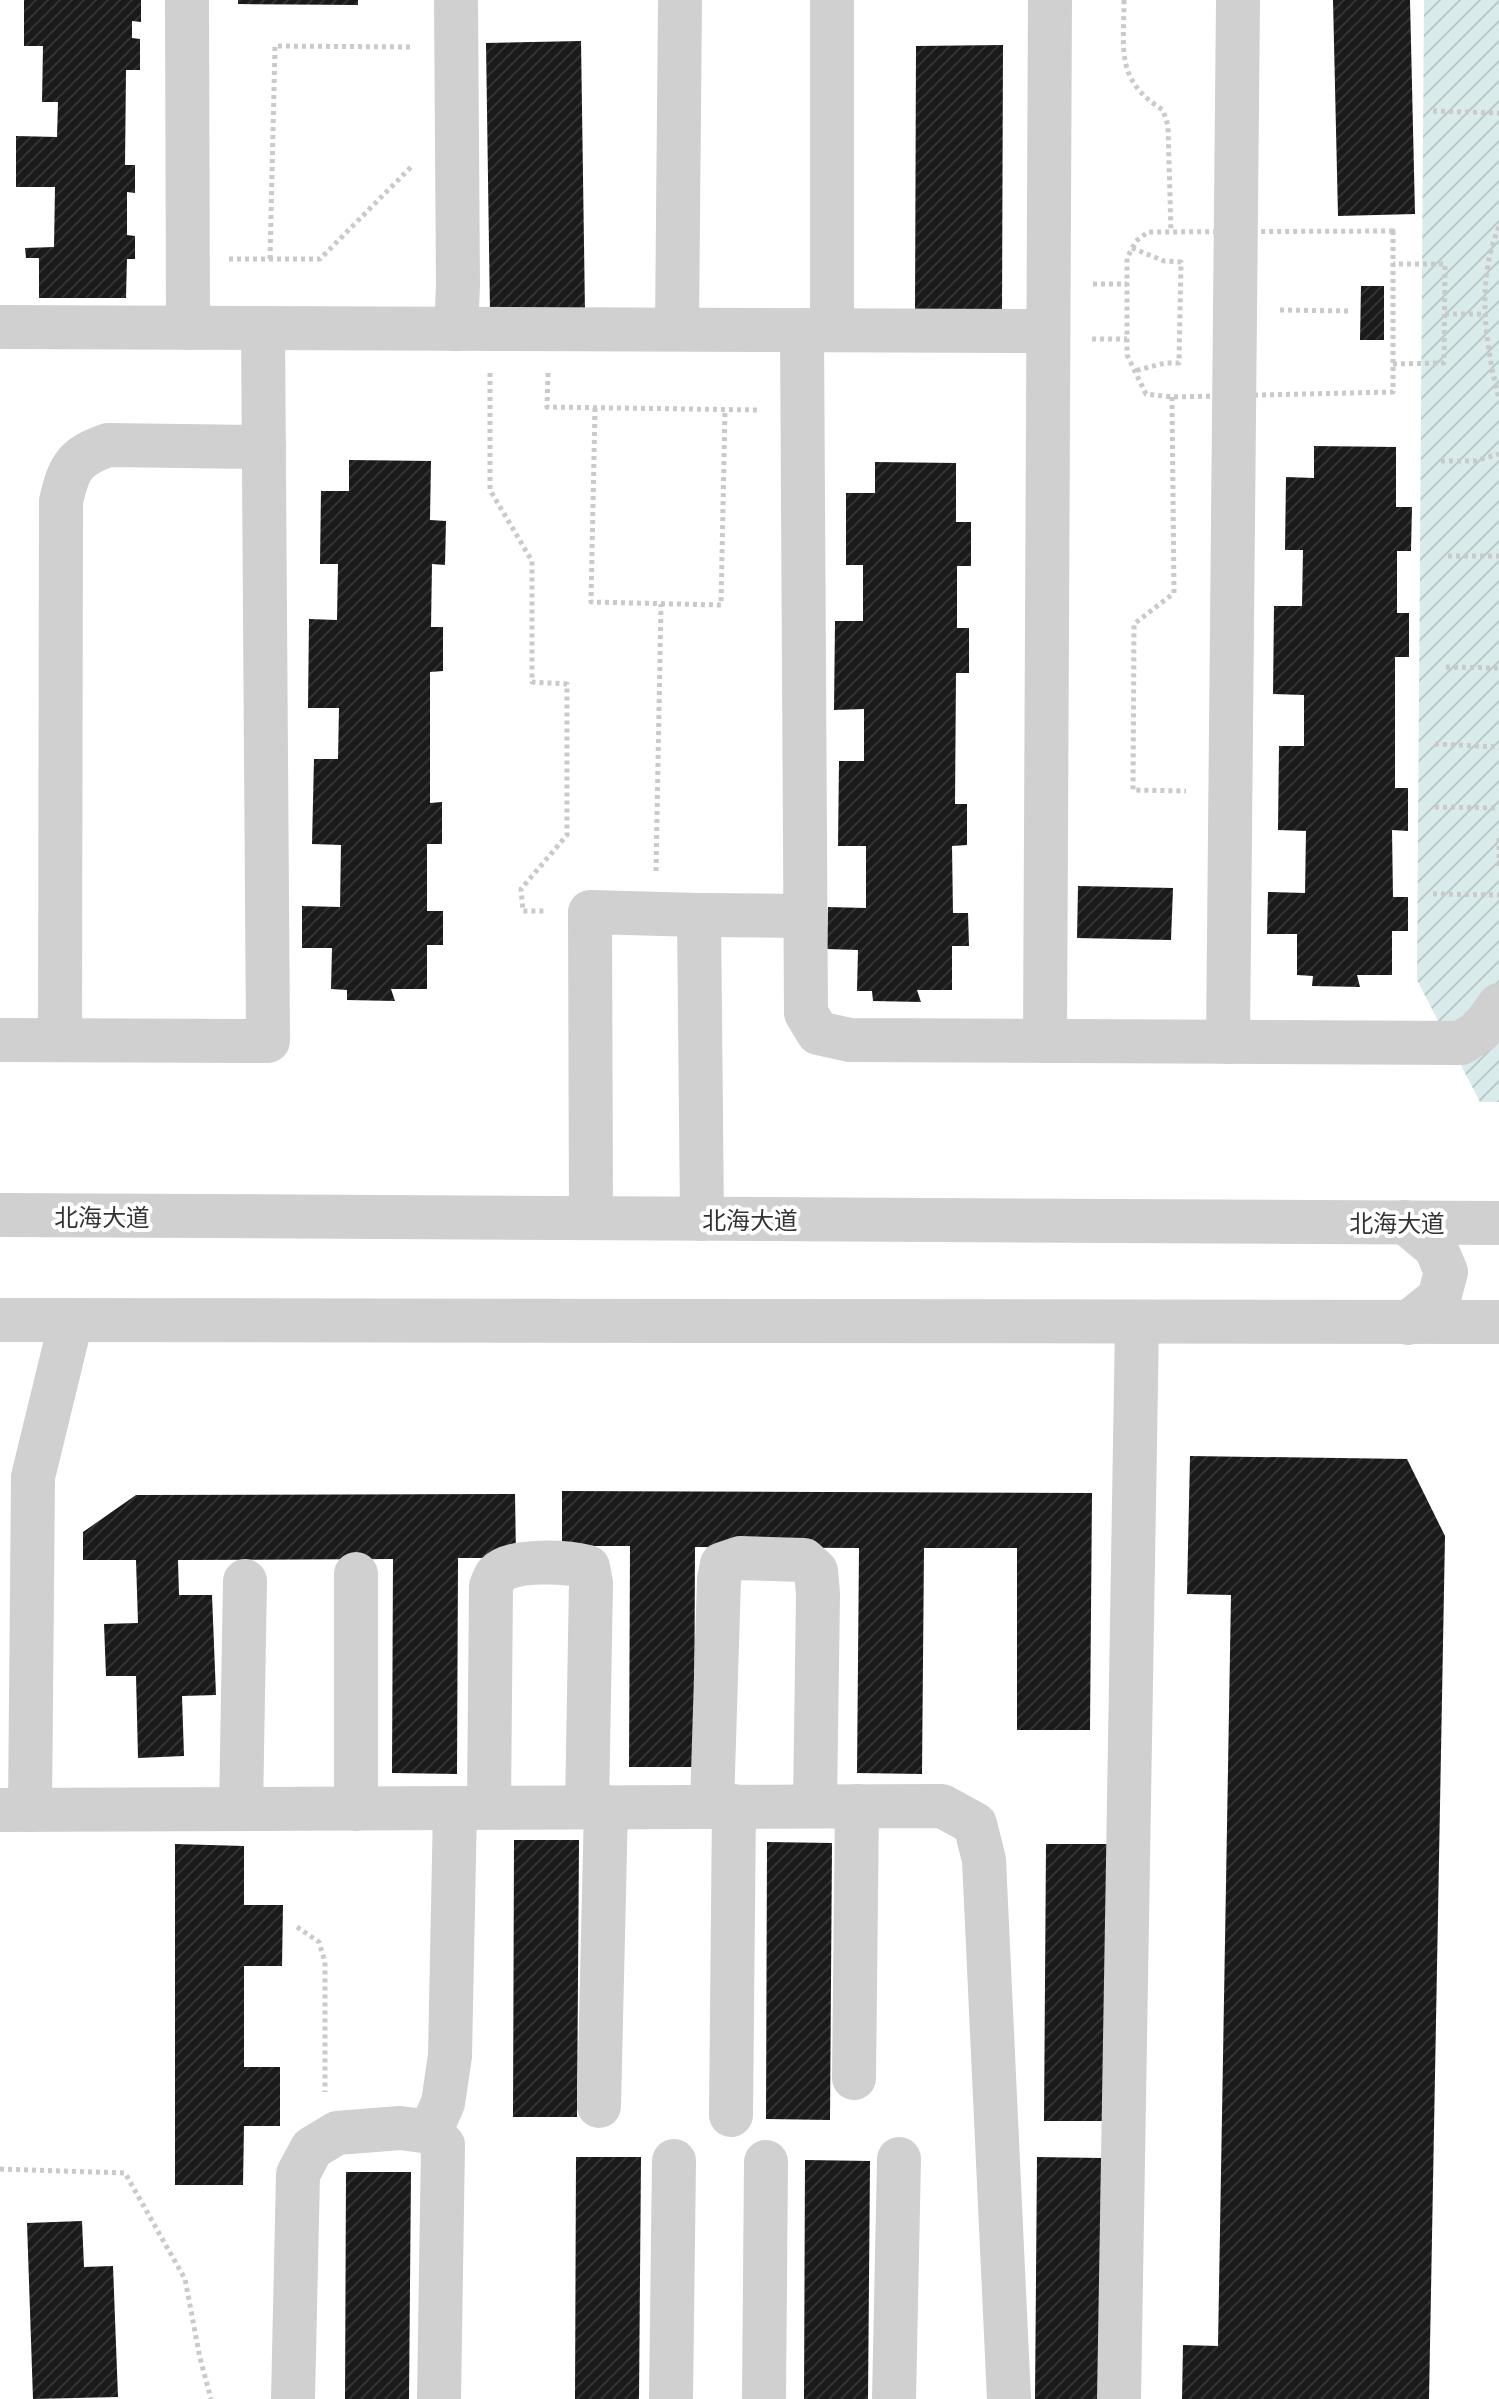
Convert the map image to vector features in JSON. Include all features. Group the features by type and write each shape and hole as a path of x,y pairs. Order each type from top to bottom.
{"street":[{"path":"187,0 188,328"},
{"path":"456,0 457,161 473,329"},
{"path":"677,329 680,0"},
{"path":"832,0 817,330 806,916 806,1013 818,1033 850,1040 1461,1043 1481,1030 1499,1005"},
{"path":"1045,1041 1050,0"},
{"path":"1228,1042 1238,0"},
{"path":"0,327 1048,331"},
{"path":"0,1040 268,1041 263,328"},
{"path":"60,1040 61,501 68,472 85,454 108,445 264,447"},
{"path":"591,1218 590,912 806,916"},
{"path":"699,915 702,1219"},
{"name":"北海大道","path":"0,1215 1499,1223"},
{"path":"1405,1222 1436,1248 1446,1272 1439,1298 1408,1323"},
{"path":"0,1320 1499,1322"},
{"path":"71,1321 33,1477 15,1810 942,1806 975,1824 984,1860 1009,2399"},
{"path":"1119,2399 1137,1323"},
{"path":"731,2115 719,1579 722,1564 740,1558 804,1560 816,1571 854,2078"},
{"path":"430,2132 443,2103 450,2056 491,1586 497,1573 513,1565 573,1563 588,1567 591,1583 599,2106"},
{"path":"356,1574 356,1809"},
{"path":"241,1809 245,1581"},
{"path":"293,2399 298,2174 312,2148 337,2133 400,2128 430,2132 443,2145 439,2399"},
{"path":"894,2399 899,2159"},
{"path":"671,2399 674,2161"},
{"path":"764,2399 766,2162"}],"path":[{"path":"1124,0 1124,57 1128,78 1148,101 1163,110 1168,126 1171,232"},
{"path":"270,259 275,46 456,48"},
{"path":"1433,111 1499,113"},
{"path":"188,260 320,259 417,161 457,161"},
{"path":"1499,227 1491,245 1485,273 1489,362 1499,399"},
{"path":"1393,231 1393,392 1172,397 1146,394 1127,355 1127,258 1136,241 1148,232 1171,232 1393,231"},
{"path":"1132,248 1164,261 1181,262 1179,363 1165,363 1134,371"},
{"path":"1393,264 1445,264 1444,363 1393,364"},
{"path":"1235,309 1350,311"},
{"path":"1445,314 1486,314"},
{"path":"473,329 490,490 532,561 532,682 567,684 567,835 521,889 523,911 590,912"},
{"path":"549,329 547,407 766,410"},
{"path":"1172,397 1174,593 1134,624 1133,790 1231,792"},
{"path":"595,408 591,602 721,605 725,410"},
{"path":"1441,461 1475,461 1499,454"},
{"path":"1448,556 1499,556"},
{"path":"655,914 661,604"},
{"path":"1446,667 1499,668"},
{"path":"1435,744 1499,747"},
{"path":"1435,807 1499,808"},
{"path":"1499,838 1499,868"},
{"path":"1433,894 1499,895"},
{"path":"297,1927 319,1942 325,1962 325,2141"},
{"path":"0,2169 125,2173 185,2279 211,2399"}],"shaded area":[{"path":"1424,0 1499,0 1499,1102 1480,1102 1417,980"}],"building":[{"path":"24,0 141,0 141,22 132,21 132,38 140,39 140,70 126,70 125,165 135,165 135,193 127,192 127,235 135,236 135,259 127,259 126,298 39,298 39,258 26,258 25,248 54,247 55,187 16,187 16,136 57,137 58,102 42,102 43,46 24,46"},
{"path":"238,0 358,0 358,5 238,4"},
{"path":"1333,0 1410,0 1415,214 1338,216"},
{"path":"581,41 585,312 490,313 486,43"},
{"path":"1003,45 1002,313 915,312 916,46"},
{"path":"1361,286 1384,286 1384,340 1360,340"},
{"path":"1314,446 1396,447 1396,507 1412,507 1411,551 1397,551 1397,613 1409,613 1409,657 1395,657 1395,788 1408,788 1408,831 1392,830 1393,897 1408,897 1408,931 1392,931 1392,975 1357,975 1360,987 1312,986 1313,976 1297,975 1297,934 1267,934 1268,892 1305,893 1306,831 1278,830 1279,746 1304,746 1304,695 1273,694 1274,606 1302,606 1303,550 1285,550 1286,477 1314,478"},
{"path":"349,460 431,461 430,520 446,521 445,565 432,564 431,627 443,627 443,671 430,672 430,803 442,802 442,844 427,844 427,911 443,911 443,945 427,945 427,989 391,989 395,1001 347,1000 347,990 331,989 332,948 302,948 302,906 340,907 341,845 312,844 314,759 338,759 339,708 308,708 309,619 337,620 338,564 320,564 321,491 349,491"},
{"path":"875,462 956,463 956,522 971,522 971,566 957,566 957,628 969,628 969,673 956,673 955,804 967,804 967,845 952,846 953,913 968,913 969,946 952,946 952,990 917,990 921,1002 873,1001 872,991 857,991 858,950 827,949 828,907 866,908 866,846 838,846 839,761 864,761 864,709 834,710 835,621 863,621 863,565 846,565 846,493 875,493"},
{"path":"1078,886 1173,888 1171,940 1077,938"},
{"path":"1190,1456 1407,1459 1445,1536 1429,2399 1182,2399 1183,2345 1218,2346 1231,1595 1187,1594"},
{"path":"562,1491 1092,1493 1090,1730 1017,1730 1017,1548 924,1548 922,1774 857,1773 859,1548 695,1547 694,1767 629,1767 630,1546 562,1546"},
{"path":"515,1494 516,1558 458,1558 457,1774 392,1773 393,1559 178,1560 179,1595 212,1595 216,1695 182,1696 184,1756 138,1758 136,1676 106,1676 104,1624 138,1623 136,1560 83,1560 83,1532 136,1495"},
{"path":"514,1840 579,1840 577,2117 513,2117"},
{"path":"767,1842 832,1843 830,2120 766,2119"},
{"path":"175,1844 244,1846 244,1905 283,1905 282,1966 244,1966 244,2067 280,2067 280,2126 244,2126 243,2185 175,2185"},
{"path":"1046,1844 1110,1844 1109,2121 1044,2121"},
{"path":"576,2157 641,2157 639,2399 575,2399"},
{"path":"1037,2157 1101,2158 1100,2399 1035,2399"},
{"path":"805,2160 870,2161 868,2399 804,2399"},
{"path":"346,2172 411,2172 409,2399 345,2399"},
{"path":"82,2221 84,2267 113,2266 118,2397 33,2399 27,2223"}]}
